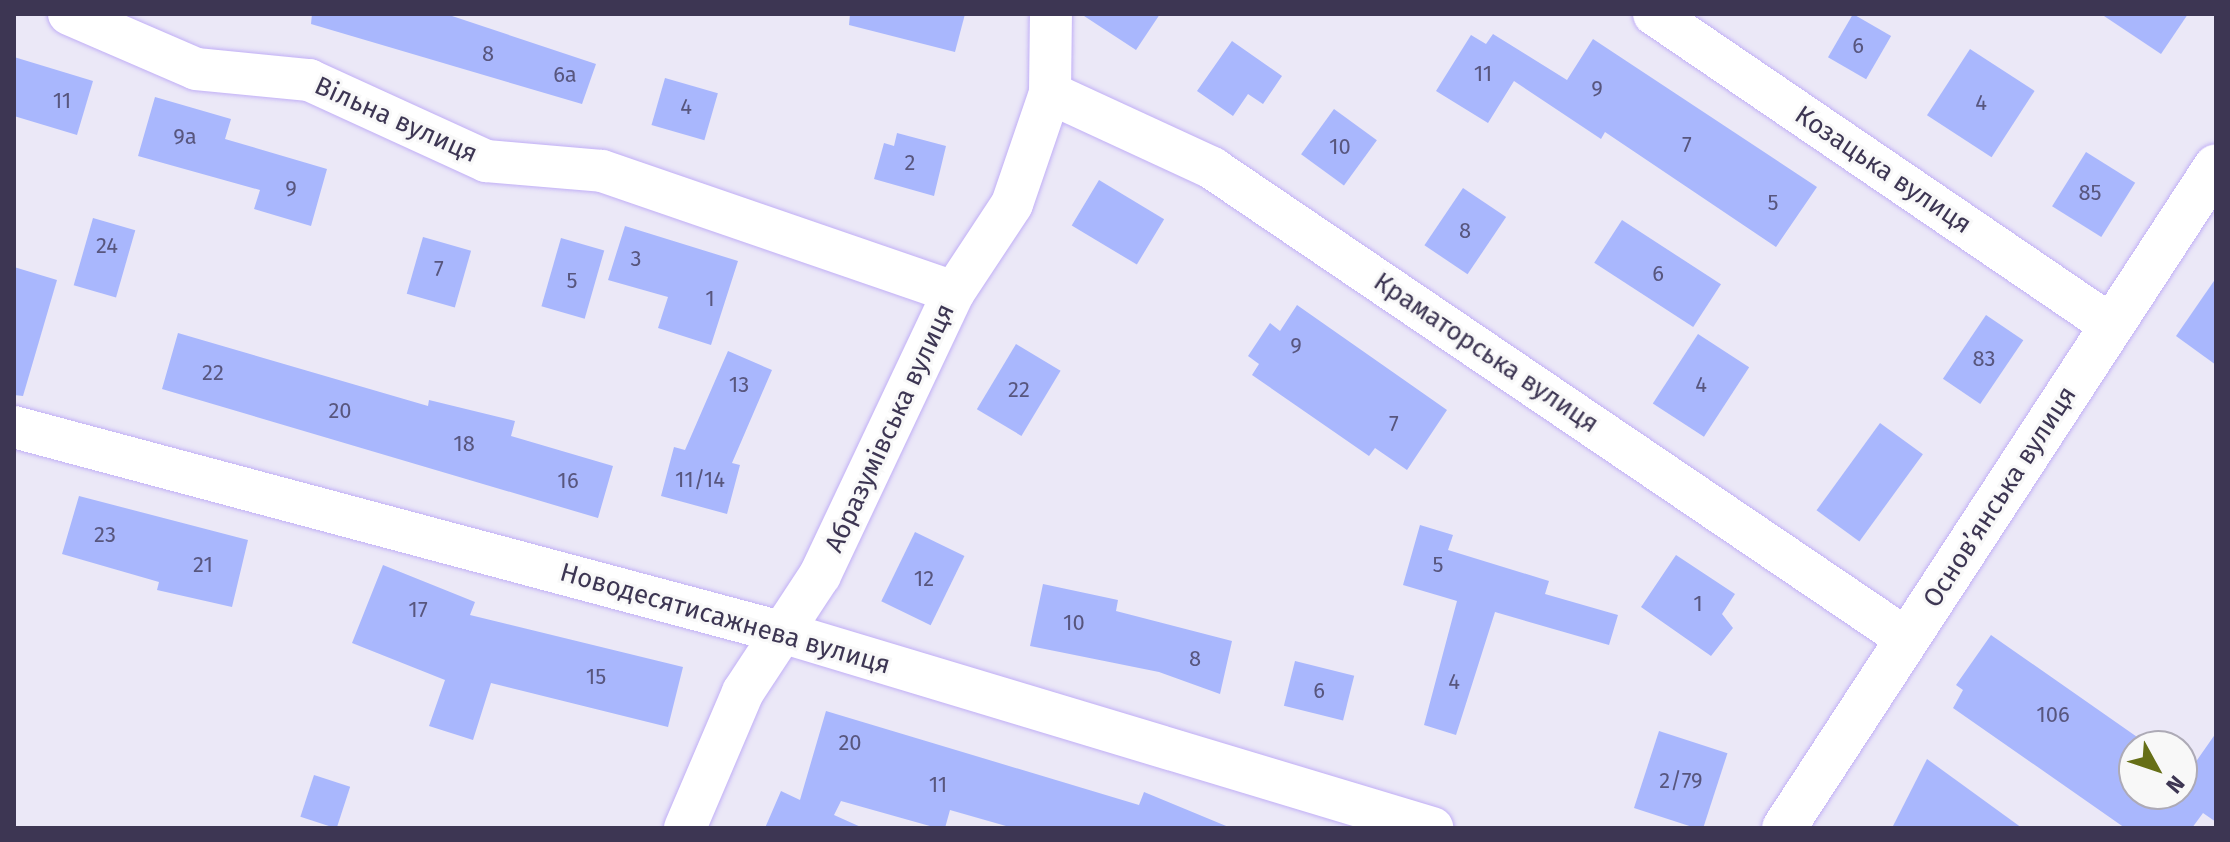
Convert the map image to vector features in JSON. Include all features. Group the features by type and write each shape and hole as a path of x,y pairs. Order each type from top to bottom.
{"street":[{"name":"Вільна вулиця","path":"69,14 196,69 309,80 486,161 602,171 954,292"},
{"name":"Абразумівська вулиця","path":"685,828 743,692 788,634 954,292 1012,204 1050,93 1051,14"},
{"name":"Козацька вулиця","path":"1654,14 2112,326"},
{"name":"Краматорська вулиця","path":"1050,93 1212,168 1907,639"},
{"name":"Основ’янська вулиця","path":"1784,828 2216,166"},
{"name":"Новодесятисажнева вулиця","path":"14,427 788,634 1432,828"}],"building":[{"path":"312,14 446,14 596,64 582,104 311,24"},
{"path":"850,14 965,14 955,52 849,25"},
{"path":"1081,14 1160,14 1136,50"},
{"path":"1853,14 1891,36 1866,79 1828,57"},
{"path":"2101,14 2188,14 2161,54"},
{"path":"1493,34 1567,80 1593,39 1817,187 1776,247 1605,132 1601,139 1514,81 1488,123 1436,91 1471,35 1486,44"},
{"path":"1232,41 1282,76 1263,104 1248,94 1233,116 1197,91"},
{"path":"1970,49 2035,91 1992,157 1927,115"},
{"path":"14,57 93,81 77,135 14,116"},
{"path":"665,78 718,93 704,140 651,125"},
{"path":"155,97 231,119 225,139 327,169 311,226 254,209 260,190 138,156"},
{"path":"1334,109 1377,140 1344,185 1301,154"},
{"path":"897,133 946,146 934,196 874,179 884,143 894,146"},
{"path":"2086,152 2135,183 2101,237 2052,206"},
{"path":"1099,180 1164,219 1137,265 1072,225"},
{"path":"1463,188 1506,217 1468,274 1424,245"},
{"path":"93,218 135,230 116,297 74,285"},
{"path":"1622,220 1721,284 1693,327 1594,263"},
{"path":"625,226 738,261 711,345 658,328 668,297 608,280"},
{"path":"423,237 471,251 455,307 407,294"},
{"path":"561,238 604,250 585,319 541,306"},
{"path":"14,267 57,280 23,396 14,395"},
{"path":"2216,278 2216,365 2176,336"},
{"path":"1297,305 1447,410 1407,470 1375,448 1369,456 1252,375 1259,364 1248,356 1270,323 1280,331"},
{"path":"1986,315 2023,340 1980,404 1943,379"},
{"path":"178,333 428,406 429,400 515,421 511,436 613,466 598,518 162,389"},
{"path":"1698,334 1749,367 1704,437 1653,404"},
{"path":"1016,344 1061,371 1021,436 977,409"},
{"path":"728,351 772,370 732,463 740,465 727,514 661,496 674,447 685,450"},
{"path":"1880,423 1923,454 1859,542 1817,510"},
{"path":"79,496 248,540 232,607 157,590 159,582 62,554"},
{"path":"1420,525 1453,535 1448,550 1549,581 1545,594 1618,615 1609,645 1495,612 1456,735 1424,725 1457,601 1403,585"},
{"path":"915,532 964,556 931,625 881,601"},
{"path":"1676,555 1735,594 1722,614 1733,628 1711,656 1641,607"},
{"path":"383,565 475,602 470,615 683,667 668,727 491,683 473,740 429,726 445,680 352,643"},
{"path":"1043,584 1118,600 1116,611 1232,641 1220,694 1159,672 1030,646"},
{"path":"1991,635 2127,730 2118,730 2118,810 2198,810 2198,759 2216,733 2216,822 2203,813 2192,828 2125,828 1953,708 1963,690 1956,685"},
{"path":"1295,661 1354,676 1343,720 1284,706"},
{"path":"826,711 1139,805 1144,792 1231,828 1013,828 950,810 945,828 937,828 841,801 834,815 863,828 765,828 781,791 800,800"},
{"path":"1659,731 1727,753 1703,828 1634,808"},
{"path":"1927,759 2022,828 1892,828"},
{"path":"314,775 350,787 337,828 300,817"}]}
